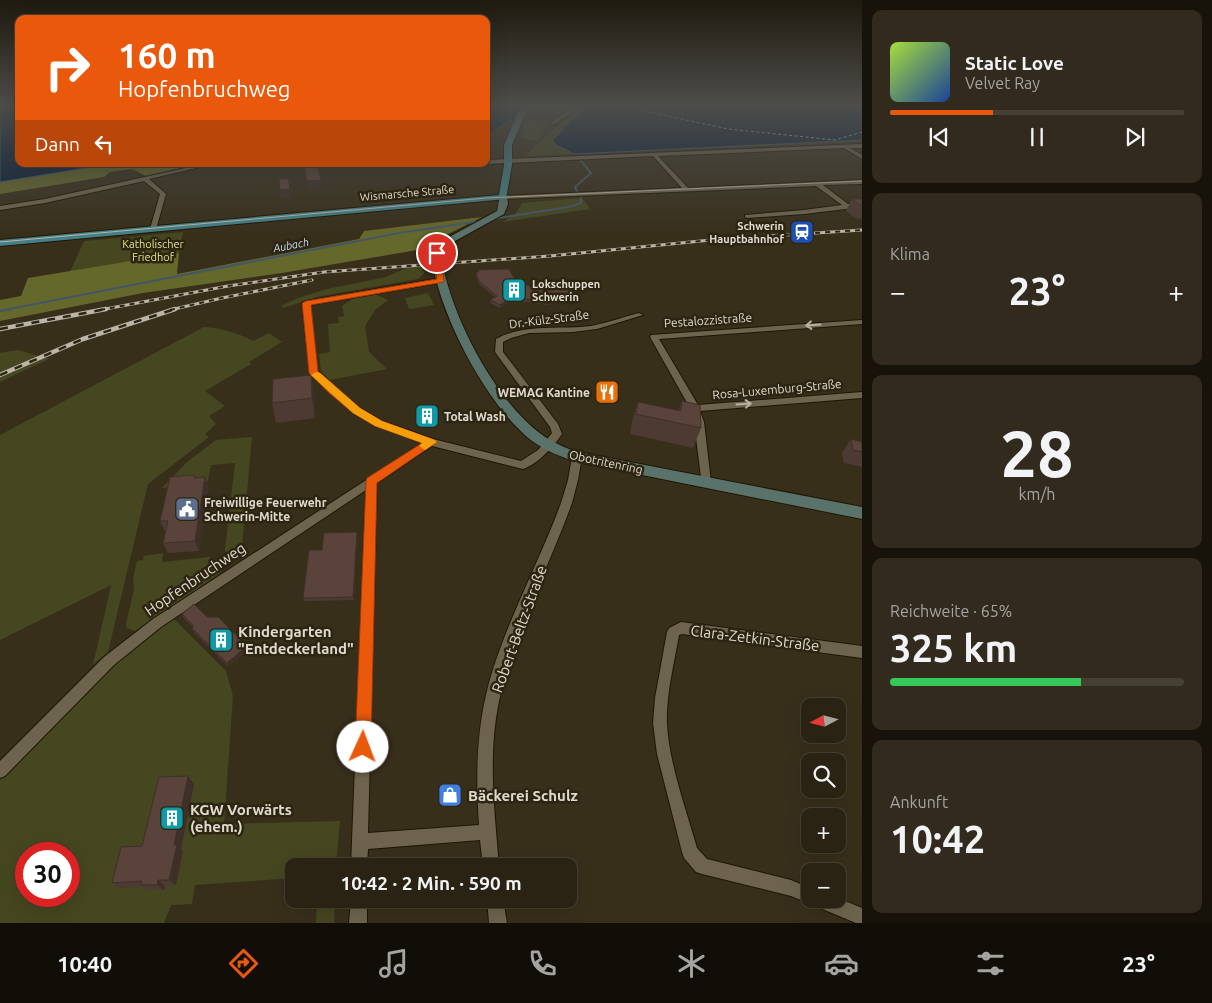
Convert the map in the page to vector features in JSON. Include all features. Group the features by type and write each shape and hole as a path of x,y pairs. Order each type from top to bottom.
{"main road":[{"path":"503,197 508,161 514,155 516,148"},
{"name":"Wismarsche Straße","path":"0,243 503,197"}],"street":[{"path":"490,162 819,148"},
{"path":"847,148 862,157"},
{"path":"654,155 687,190"},
{"path":"0,208 45,201 196,167"},
{"path":"144,178 163,194 153,229"},
{"name":"Wismarsche Straße","path":"503,197 862,182"},
{"path":"817,184 847,206"},
{"name":"Obotritenring","path":"503,197 504,208 501,212 443,244 437,253 441,280 454,320 463,339 488,380 531,433 560,452 577,457 862,513"},
{"path":"747,216 862,205"},
{"path":"441,280 306,303 313,371 333,391 364,414 379,423 431,442 523,465 548,445"},
{"name":"Dr.-Külz-Straße","path":"548,445 557,434 556,426 499,352 499,341 520,332 584,329 639,315"},
{"name":"Pestalozzistraße","path":"706,482 699,422 695,408 654,337 862,322"},
{"name":"Rosa-Luxemburg-Straße","path":"695,408 862,395"},
{"name":"Hopfenbruchweg","path":"0,771 109,661 156,623 431,442"},
{"name":"Robert-Beltz-Straße","path":"490,858 484,752 499,673 571,492 577,457"},
{"path":"359,858 372,481"},
{"name":"Clara-Zetkin-Straße","path":"801,892 791,888 702,866 690,852 664,754 660,723 662,698 673,632 681,628 862,652"},
{"path":"360,842 488,832"},
{"path":"358,923 359,908"},
{"path":"496,908 498,923"},
{"path":"839,908 862,918"}],"green space":[{"path":"533,148 565,148 574,154 525,156"},
{"path":"699,148 719,148 579,154"},
{"path":"92,167 186,167 146,176 132,169 110,172 104,177 0,194 0,182"},
{"path":"582,198 590,209 503,222 516,213 522,203"},
{"path":"482,217 440,238 429,248 282,273 143,293 0,321 0,300 21,296 28,278 179,253 177,274 359,239 364,231"},
{"name":"Katholischer Friedhof","path":"183,232 177,264 70,272 84,241"},
{"path":"422,266 424,273 418,279 317,297 283,308 281,306 298,298 327,289 386,277 406,268"},
{"path":"428,293 434,305 409,309 405,298"},
{"path":"375,294 388,300 375,310 365,326 369,352 387,369 330,380 321,371 319,354 330,352 328,324 339,323 338,317 344,316 342,306 355,297"},
{"path":"204,327 229,331 253,341 269,333 282,342 249,362 251,364 205,391 225,406 209,416 216,424 205,434 209,437 148,484 108,652 93,665 111,585 0,640 0,435"},
{"path":"18,350 49,359 0,382 0,353"},
{"path":"252,437 241,557 239,558 233,552 227,556 225,550 235,463 211,465 208,481 195,483 194,485 162,488 187,462 216,440"},
{"path":"163,553 162,562 210,557 211,562 220,573 135,631 127,628 126,624 134,589 133,578 137,561 143,560 144,556"},
{"path":"174,619 226,671 233,696 224,824 340,821 337,858 285,858 285,879 195,885 192,904 171,905 164,923 0,923 0,780 104,674"},
{"path":"317,908 335,908 334,923 316,923"}],"water":[{"path":"0,148 15,148 15,167 92,167 0,182"},
{"path":"562,148 696,148 574,154"}],"building":[{"path":"304,167 318,167 321,180 307,181"},
{"path":"288,178 290,189 280,190 279,179"},
{"path":"852,199 862,199 862,207"},
{"name":"Lokschuppen Schwerin","path":"509,269 514,278 532,287 562,284 581,296 547,302 512,297 500,305 490,300 497,296 479,281 476,272 479,272 478,270"},
{"path":"311,375 312,398 272,403 273,379"},
{"path":"682,401 700,405 701,428 636,414 638,402 681,411"},
{"path":"851,439 862,442 862,452 853,450"},
{"name":"Freiwillige Feuerwehr Schwerin-Mitte","path":"194,475 194,478 205,477 195,541 163,543 168,521 160,521 170,477"},
{"path":"357,532 353,597 303,598 309,550 322,550 324,533"},
{"name":"Kindergarten \"Entdeckerland\"","path":"194,604 207,617 218,617 247,646 227,663 192,628 194,626 182,614"},
{"name":"KGW Vorwärts (ehem.)","path":"188,776 174,845 177,845 169,880 158,880 157,885 141,885 142,881 112,883 121,847 142,846 159,777"}],"waterway":[{"name":"Aubach","path":"578,193 575,187 591,173 581,161"},
{"name":"Aubach","path":"492,219 569,207 581,203 581,198"},
{"name":"Aubach","path":"4,310 399,233 481,221"},
{"name":"Aubach","path":"0,311 11,309"}],"tram line":[{"path":"0,242 486,198 862,181"}],"railway":[{"path":"100,310 228,286 324,272 550,256 721,239 862,230"},
{"path":"170,310 312,280"},
{"path":"0,329 106,309"},
{"path":"0,375 83,339 175,309"}],"slow traffic":[{"path":"316,375 357,410 379,423 431,442 425,446"}],"place":[{"name":"Schwerin Hauptbahnhof","path":"802,232"},
{"name":"Lokschuppen Schwerin","path":"514,290"},
{"name":"WEMAG Kantine","path":"607,392"},
{"name":"Total Wash","path":"427,416"},
{"name":"Freiwillige Feuerwehr Schwerin-Mitte","path":"187,509"},
{"name":"Kindergarten \"Entdeckerland\"","path":"221,640"},
{"name":"Bäckerei Schulz","path":"450,795"},
{"name":"KGW Vorwärts (ehem.)","path":"172,818"}],"route":[{"path":"363,747 372,481 431,442 379,423 357,410 333,391 313,371 309,347 306,303 441,280 437,253"}]}
